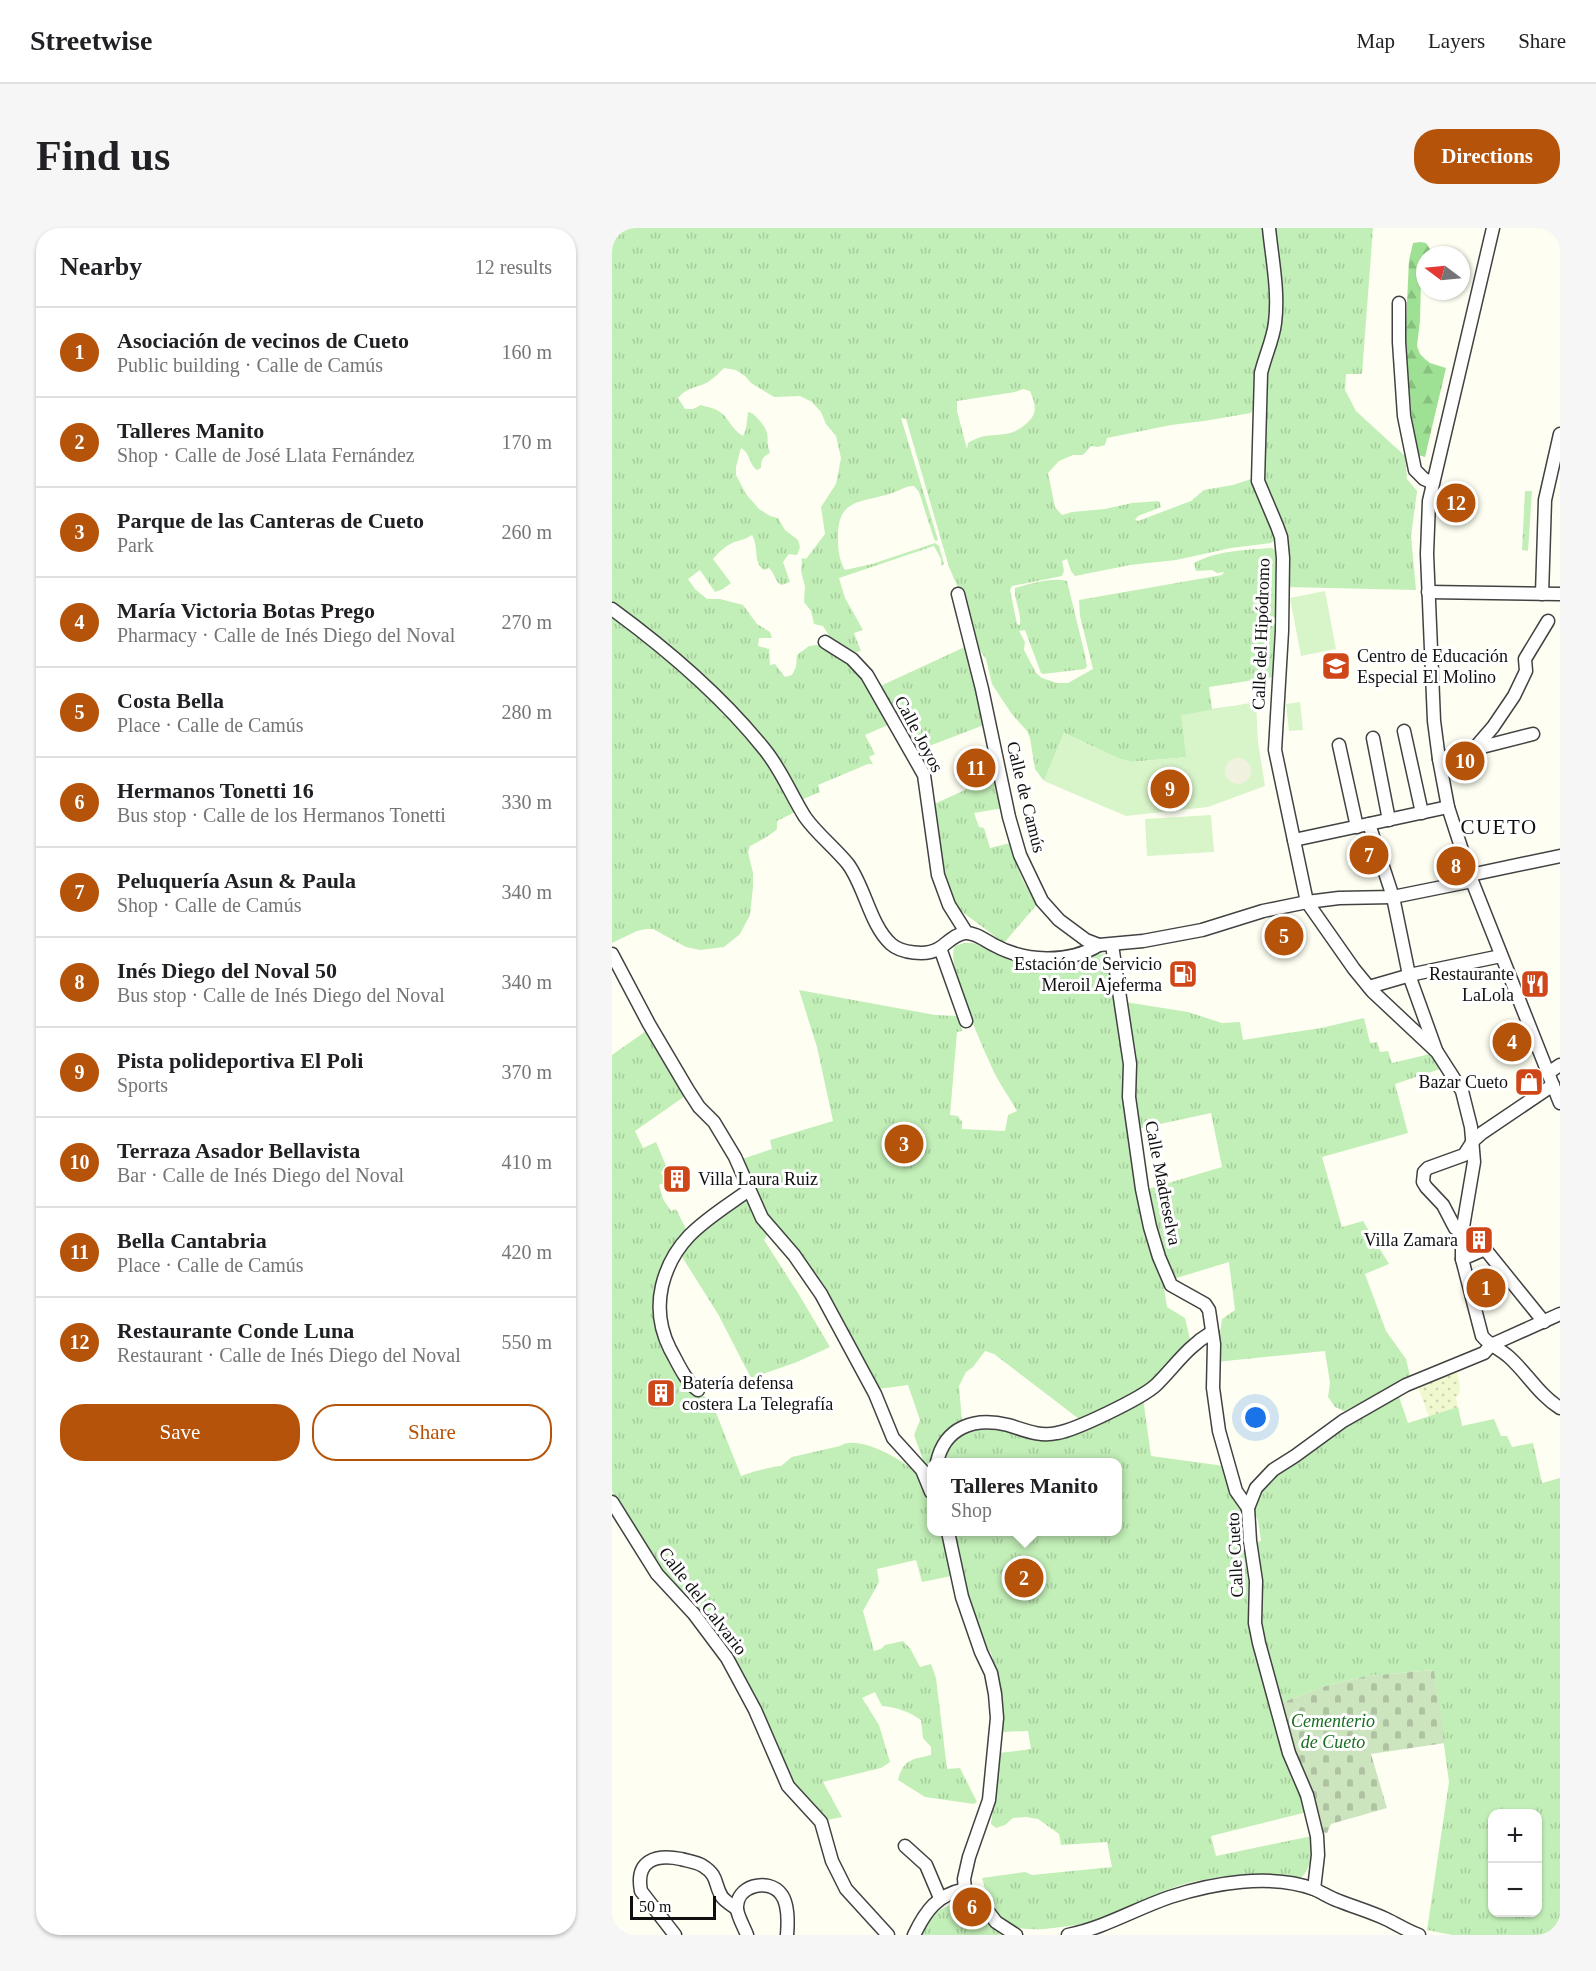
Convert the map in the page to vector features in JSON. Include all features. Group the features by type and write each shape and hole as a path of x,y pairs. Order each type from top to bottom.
{"street":[{"name":"Calle del Hipódromo","path":"1269,228 1276,282 1276,303 1272,340 1261,373 1258,481 1281,537 1283,582 1275,750 1307,902"},
{"path":"1493,228 1433,483 1427,520 1434,721 1448,807 1471,878 1560,1103"},
{"path":"1399,303 1404,416 1415,470 1424,480 1433,483"},
{"path":"1542,594 1545,500 1560,434"},
{"path":"1428,592 1560,594"},
{"name":"Calle de Camús","path":"958,594 1009,817 1030,879 1042,901 1059,920 1076,934 1105,945"},
{"path":"612,609 694,675 766,751 782,774 808,821 849,866 889,943 909,952 932,951 966,932 1002,949 1036,958 1073,955 1105,945 1184,934 1263,911 1307,902 1339,898 1393,897 1560,856"},
{"path":"1474,749 1493,727 1514,696 1526,670 1525,659 1548,621"},
{"name":"Calle Joyos","path":"825,642 852,659 867,675 924,775 938,875 953,912 966,932"},
{"path":"1404,731 1422,813"},
{"path":"1439,759 1533,734"},
{"path":"1373,738 1389,820"},
{"path":"1339,745 1363,825 1393,897 1409,975 1437,1052 1462,1091 1466,1105 1473,1142 1473,1171 1462,1233 1462,1259 1482,1336 1510,1358 1540,1392 1560,1408"},
{"path":"1294,840 1448,807"},
{"path":"1307,902 1341,952 1369,987 1437,1052"},
{"name":"Calle Madreselva","path":"1105,945 1130,1064 1130,1108 1150,1227 1171,1285 1204,1304 1209,1310 1214,1344 1212,1367 1219,1431 1236,1491 1248,1508"},
{"path":"940,948 966,1021"},
{"path":"612,954 649,1024 688,1090 699,1107 714,1122 735,1157 768,1227 794,1255 821,1294 875,1394 892,1438 922,1470 927,1482"},
{"path":"1369,987 1409,975 1501,956"},
{"path":"1548,1073 1560,1065"},
{"path":"1462,1233 1455,1228 1443,1205 1426,1187 1423,1176 1428,1168 1464,1155 1482,1132 1553,1085"},
{"path":"698,1390 688,1380 663,1334 659,1305 664,1279 679,1246 700,1225 749,1190"},
{"path":"1462,1259 1485,1249 1544,1323"},
{"path":"1491,1345 1560,1314"},
{"path":"938,1458 943,1444 949,1436 968,1425 981,1422 993,1423 1047,1435 1081,1425 1145,1394 1196,1342 1212,1332"},
{"name":"Calle Cueto","path":"1314,1889 1318,1855 1317,1836 1307,1795 1289,1753 1255,1623 1256,1581 1248,1508 1256,1488 1273,1470 1343,1421 1406,1385 1484,1353 1491,1345"},
{"name":"Calle del Calvario","path":"612,1502 657,1574 694,1614 727,1658 755,1710 788,1786 821,1822 832,1861 846,1889 888,1935"},
{"path":"949,1536 962,1597 981,1652 991,1673 997,1718 989,1800 969,1857 964,1879 965,1889"},
{"path":"905,1846 926,1865 940,1898"},
{"path":"675,1935 641,1891 639,1884 643,1868 657,1857 701,1864 716,1879 722,1897 737,1909"},
{"path":"1068,1935 1088,1931 1138,1909 1183,1893 1248,1881 1273,1882 1314,1889 1336,1900 1387,1919 1413,1934"},
{"path":"747,1935 737,1909 739,1896 753,1886 762,1885 781,1894 786,1909 788,1935"},
{"path":"914,1935 928,1910 940,1898 951,1892 965,1889 977,1897 996,1922 1016,1935"}],"green space":[{"path":"612,228 1262,228 1270,301 1269,325 1257,365 1251,413 1171,425 1107,438 1105,445 1091,446 1083,455 1073,455 1059,461 1048,473 1055,507 1062,515 1132,503 1159,501 1161,507 1138,516 1135,520 1138,521 1191,501 1204,490 1251,479 1254,481 1255,490 1275,540 1271,543 1075,576 1067,559 1062,561 1064,571 1062,576 1012,586 1010,590 1017,624 1020,625 1015,588 1047,580 1067,581 1085,655 1087,666 1085,669 1041,673 1025,630 1019,631 1025,642 1024,650 1036,673 1042,678 1057,683 1068,683 1093,669 1080,616 1079,600 1222,575 1224,572 1196,571 1194,563 1222,553 1272,548 1277,552 1279,602 1274,677 1209,687 1212,709 1248,704 1185,740 1187,757 1132,762 1120,759 1064,733 1044,781 1035,769 1027,731 1011,713 992,684 986,659 976,645 961,591 949,567 906,419 901,418 938,540 934,539 919,492 914,486 908,486 847,508 839,525 840,559 845,570 872,564 935,543 939,546 944,564 941,566 941,559 934,546 839,578 845,598 863,630 854,633 861,651 851,654 835,645 823,626 814,624 811,611 804,602 805,587 801,571 802,558 806,559 825,534 821,507 836,484 841,458 836,436 812,402 800,396 774,397 751,383 736,370 724,368 708,382 688,390 678,398 685,409 693,409 701,405 718,411 743,436 748,412 754,414 760,421 767,434 770,453 764,457 761,468 757,470 741,448 736,475 746,494 759,509 778,518 785,530 798,540 800,547 797,555 789,554 783,562 790,582 782,585 769,568 764,570 760,567 752,535 727,546 713,559 731,583 723,589 715,592 700,570 688,579 695,589 707,599 720,599 743,605 757,624 770,632 772,638 759,638 758,646 769,649 770,665 775,664 785,677 792,675 796,667 797,655 809,646 817,645 844,659 858,670 890,724 865,735 875,754 869,757 873,764 818,785 820,792 801,800 784,769 623,610 612,603","holes":["1023,389 1030,391 1035,407 1034,414 1029,421 1014,432 976,439 968,443 967,449 957,411 957,401"]},
{"path":"1275,228 1373,228 1362,374 1346,374 1345,390 1356,411 1405,456 1407,479 1417,491 1411,536 1416,590 1287,587 1287,532 1267,494 1264,483 1266,369 1282,327"},
{"path":"1413,243 1426,243 1428,246 1416,246 1416,300 1421,300 1417,346 1420,354 1430,363 1446,368 1425,457 1418,455 1414,438 1405,346 1409,260"},
{"path":"1525,491 1532,491 1528,551 1522,550"},
{"path":"1325,591 1336,649 1301,656 1290,598"},
{"path":"612,614 680,669 712,700 723,715 735,722 763,753 797,811 777,821 777,829 750,846 748,852 753,873 753,887 750,915 740,934 724,947 700,950 686,947 653,929 637,931 612,943"},
{"path":"967,646 984,725 916,751 876,688"},
{"path":"1256,702 1258,742 1265,786 1208,807 1126,816 1044,781 1064,733 1120,759 1132,762 1186,757 1181,715"},
{"path":"1300,702 1303,730 1289,731 1286,704"},
{"path":"998,775 1003,808 974,813 979,827 984,828 990,848 1010,843 1024,882 1039,902 1004,943 957,908 947,891 932,805"},
{"path":"1211,815 1214,852 1147,856 1145,819"},
{"path":"973,943 1017,959 1037,963 1107,953 1125,1065 1127,1126 1134,1169 1163,1282 1167,1307 1185,1318 1190,1339 1142,1390 1079,1419 994,1354 985,1351 973,1367 966,1372 959,1386 962,1421 946,1433 936,1458 927,1458 927,1471 914,1435 920,1420 908,1385 878,1389 764,1212 742,1159 772,1149 770,1140 833,1121 817,1047 799,990 935,1015 958,1016 962,1031 957,1032 950,1115 958,1116 962,1122 962,1129 1005,1131 1008,1115 1017,1111 999,1082 976,1032 956,971 953,956 955,946"},
{"path":"1125,1002 1188,1012 1222,1023 1240,1022 1243,1040 1321,1028 1364,1018 1370,1043 1377,1042 1380,1052 1388,1051 1392,1063 1430,1054 1440,1069 1395,1084 1408,1133 1322,1157 1342,1227 1363,1221 1389,1264 1365,1274 1386,1331 1406,1359 1410,1376 1396,1386 1344,1411 1335,1407 1328,1397 1330,1383 1325,1351 1216,1362 1222,1319 1235,1310 1229,1262 1170,1280 1163,1262 1148,1189 1222,1167 1211,1113 1137,1129"},
{"path":"646,1031 685,1096 635,1131 643,1148 656,1142 667,1168 661,1172 666,1182 659,1185 663,1199 671,1211 676,1209 687,1231 667,1256 656,1312 692,1392 709,1398 713,1405 741,1476 781,1466 792,1457 848,1443 858,1443 894,1457 915,1471 925,1482 927,1536 942,1536 951,1576 922,1582 916,1560 877,1569 879,1582 863,1611 874,1651 885,1645 903,1641 910,1648 920,1667 931,1664 936,1678 947,1769 960,1768 977,1802 974,1804 925,1797 898,1780 906,1764 914,1759 931,1755 931,1747 923,1738 921,1720 903,1710 882,1706 875,1692 862,1698 879,1725 890,1762 881,1768 823,1782 842,1817 827,1820 788,1778 742,1676 661,1571 615,1502 612,1490 612,1055","holes":["657,1380 660,1384 675,1384 675,1395 662,1396 658,1400 650,1398 647,1390 651,1383"]},
{"path":"748,1197 768,1233 764,1240 830,1347 797,1362 751,1378 718,1314 679,1252 687,1241"},
{"path":"1456,1368 1460,1385 1456,1398 1458,1407 1429,1417 1417,1384"},
{"path":"1398,1394 1408,1423 1458,1407 1462,1426 1494,1419 1501,1436 1507,1436 1512,1447 1533,1443 1542,1483 1560,1478 1560,1935 1452,1935 1427,1930 1449,1782 1434,1670 1366,1676 1326,1686 1278,1704 1262,1628 1253,1543 1261,1541 1258,1520 1254,1513 1255,1501 1267,1479 1348,1423"},
{"path":"1143,1398 1151,1456 1224,1466 1244,1515 1253,1623 1307,1812 1211,1836 1216,1856 1312,1836 1309,1866 1298,1880 1242,1876 1202,1880 1166,1890 1097,1921 1047,1929 1019,1928 1006,1924 993,1911 982,1878 1025,1872 1032,1875 1112,1867 1107,1842 1061,1845 1059,1834 1038,1819 1026,1817 1013,1818 1005,1825 996,1828 991,1824 999,1753 1031,1749 1028,1731 1001,1732 997,1673 991,1653 981,1639 968,1604 954,1536 1122,1536 1122,1458 944,1458 957,1437 972,1428 992,1425 1026,1437 1047,1441 1063,1439"},
{"name":"Cementerio de Cueto","path":"1434,1670 1445,1743 1371,1754 1387,1808 1331,1824 1327,1833 1321,1832 1314,1801 1294,1753 1278,1704 1326,1686 1366,1676"},
{"path":"966,1904 965,1906 972,1910 974,1907 1001,1935 921,1935 936,1913 946,1906"}],"shaded area":[{"path":"1238,758 1247,762 1251,771 1247,780 1238,784 1229,780 1225,771 1229,762"}],"place":[{"name":"Restaurante Conde Luna","path":"1456,503"},
{"name":"Centro de Educación Especial El Molino","path":"1336,666"},
{"name":"Terraza Asador Bellavista","path":"1465,761"},
{"name":"Bella Cantabria","path":"976,768"},
{"name":"Pista polideportiva El Poli","path":"1170,789"},
{"name":"Peluquería Asun & Paula","path":"1369,855"},
{"name":"Inés Diego del Noval 50","path":"1456,866"},
{"name":"Costa Bella","path":"1284,936"},
{"name":"Estación de Servicio Meroil Ajeferma","path":"1183,974"},
{"name":"Restaurante LaLola","path":"1535,984"},
{"name":"María Victoria Botas Prego","path":"1512,1042"},
{"name":"Bazar Cueto","path":"1529,1082"},
{"name":"Parque de las Canteras de Cueto","path":"904,1144"},
{"name":"Villa Laura Ruiz","path":"677,1179"},
{"name":"Villa Zamara","path":"1479,1240"},
{"name":"Asociación de vecinos de Cueto","path":"1486,1288"},
{"name":"Batería defensa costera La Telegrafía","path":"661,1393"},
{"name":"Talleres Manito","path":"1024,1578"},
{"name":"Hermanos Tonetti 16","path":"972,1907"}],"district":[{"name":"CUETO","path":"1499,827"}]}
